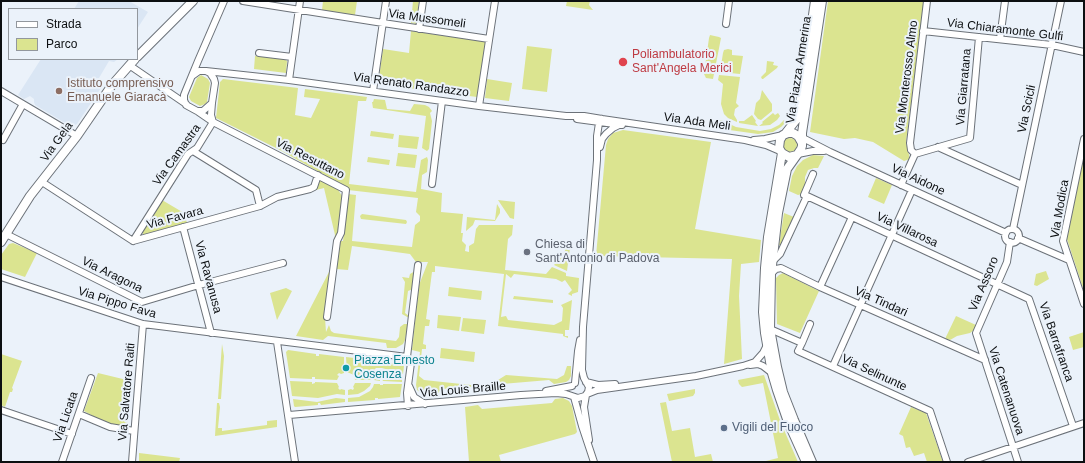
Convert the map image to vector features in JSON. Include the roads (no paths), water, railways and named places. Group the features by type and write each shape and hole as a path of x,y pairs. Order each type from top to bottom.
{"street":[{"name":"Via Gela","path":"138,56 193,1"},
{"path":"186,104 184,100 186,90 224,1"},
{"name":"Via Mussomeli","path":"243,1 383,24 489,39"},
{"path":"289,80 300,1"},
{"path":"373,91 386,1"},
{"path":"419,29 423,1"},
{"path":"479,106 495,1"},
{"path":"726,24 729,1"},
{"name":"Via Piazza Armerina","path":"784,135 796,120 799,112 816,1"},
{"name":"Via Piazza Armerina","path":"800,139 822,1"},
{"name":"Via Monterosso Almo","path":"915,154 911,150 910,142 927,1"},
{"path":"1000,39 1005,1"},
{"name":"Via Scicli","path":"1013,229 1061,1"},
{"name":"Via Chiaramonte Gulfi","path":"923,31 1052,45 1084,52"},
{"name":"Via Giarratana","path":"938,146 970,138 979,37"},
{"path":"259,53 292,57"},
{"name":"Via Gela","path":"1,242 30,196 77,136 112,85 134,60"},
{"path":"134,60 171,94 196,111 203,110 212,103"},
{"path":"192,76 199,71 206,71 212,76 215,83"},
{"name":"Via Renato Randazzo","path":"206,71 289,80 479,106 566,116"},
{"path":"214,122 211,115 215,83 219,76 225,73"},
{"path":"171,94 178,94 186,90"},
{"path":"1,91 77,136"},
{"path":"432,184 442,100"},
{"path":"3,140 23,104"},
{"name":"Via Resuttano","path":"196,111 214,122 346,190 341,233 337,241 327,317"},
{"path":"566,116 586,121 647,126"},
{"path":"566,116 584,116 602,122 619,125 647,126"},
{"path":"586,121 594,127 599,138"},
{"name":"Via Camastra","path":"133,241 188,154 197,148 214,122"},
{"path":"590,450 584,407 589,387 582,370 583,327 599,138 602,122"},
{"path":"599,138 609,130 619,125"},
{"name":"Via Ada Meli","path":"647,126 745,140"},
{"path":"745,140 765,139 790,133 800,139 801,149 790,163 785,178 771,263 770,329 777,367 784,392 812,462"},
{"path":"784,135 779,142 781,152 768,237 763,312 766,345 772,373 788,422 806,462"},
{"name":"Via Aidone","path":"800,139 1006,233"},
{"path":"745,140 766,145 789,157 820,150 830,152"},
{"name":"Via Modica","path":"1084,140 1063,241 1084,304"},
{"path":"901,185 915,154 938,146 1022,185"},
{"path":"193,151 256,190 260,206"},
{"path":"771,263 780,254 807,196 804,195 813,174"},
{"name":"Via Favara","path":"133,241 260,206 277,197 310,189 314,187 318,175"},
{"path":"42,182 133,241"},
{"path":"833,366 912,190"},
{"name":"Via Villarosa","path":"807,196 998,284"},
{"path":"820,287 852,217"},
{"name":"Via Ravanusa","path":"182,227 211,333"},
{"path":"1013,229 1018,232 1018,238 1016,241 1010,242 1006,237 1006,233 1013,229"},
{"name":"Via Aragona","path":"6,234 142,302 283,263"},
{"path":"1018,238 1069,260"},
{"path":"1055,254 1061,248 1063,241"},
{"name":"Via Assoro","path":"978,327 1008,262 1010,242"},
{"path":"408,406 408,384 411,363 407,353 418,265"},
{"name":"Via Tindari","path":"770,274 776,269 781,268 820,287 985,360"},
{"name":"Via Pippo Fava","path":"1,277 143,324 277,342 407,353"},
{"name":"Via Barrafranca","path":"998,284 1029,298 1073,426"},
{"name":"Via Salvatore Raiti","path":"132,462 143,324"},
{"path":"770,329 802,343 810,324"},
{"path":"583,327 574,384 571,390 594,462"},
{"name":"Via Catenanuova","path":"978,327 976,332 1018,462"},
{"path":"277,342 295,462"},
{"name":"Via Selinunte","path":"802,343 798,351 930,411 947,462"},
{"path":"743,366 755,362 763,353 766,345"},
{"path":"521,395 556,393 581,398 597,390 696,376 758,364 767,368 772,373"},
{"name":"Via Licata","path":"62,462 91,378"},
{"path":"521,395 574,384 580,380 598,385 645,383"},
{"path":"408,384 414,397 426,404"},
{"name":"Via Louis Braille","path":"289,415 408,406 521,395"},
{"path":"1,410 72,434"},
{"path":"79,414 110,427 134,431"},
{"path":"968,462 1084,423"}],"place":[{"name":"Poliambulatorio Sant'Angela Merici","path":"623,62"},
{"name":"Istituto comprensivo Emanuele Giaracà","path":"59,91"},
{"name":"Chiesa di Sant'Antonio di Padova","path":"527,252"},
{"name":"Piazza Ernesto Cosenza","path":"346,368"},
{"name":"Vigili del Fuoco","path":"724,428"}]}
